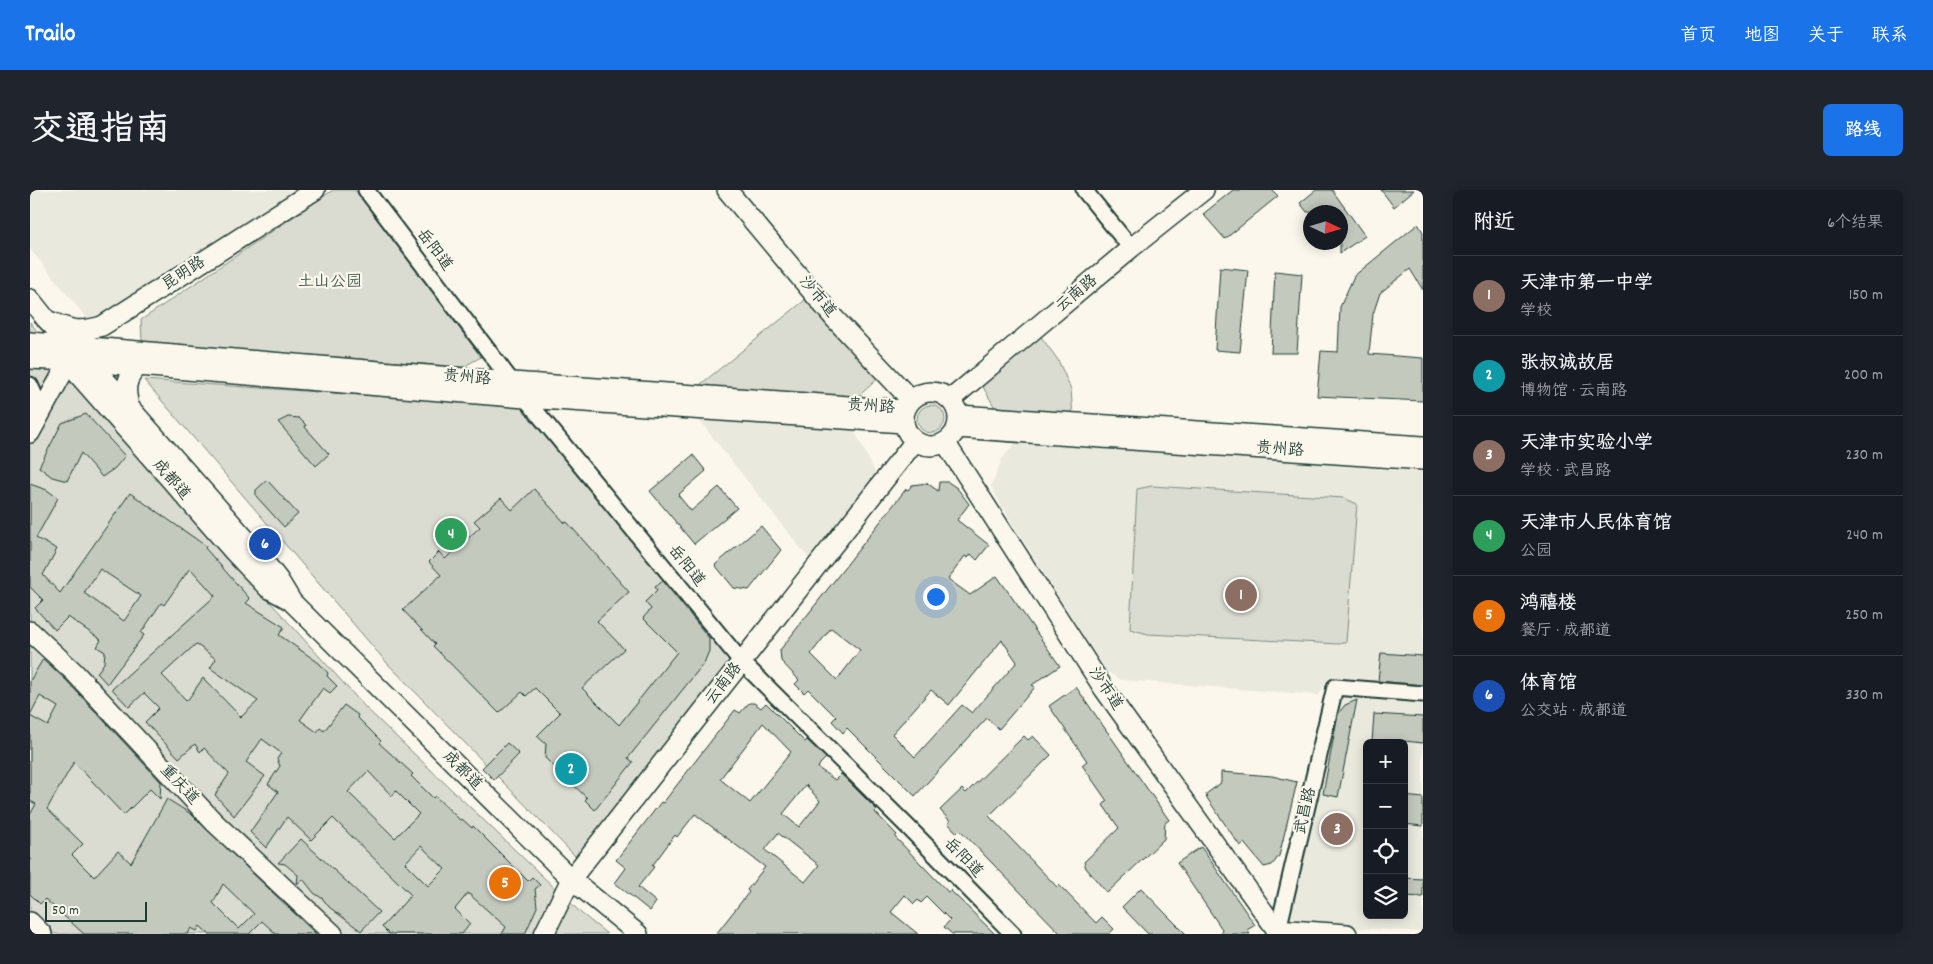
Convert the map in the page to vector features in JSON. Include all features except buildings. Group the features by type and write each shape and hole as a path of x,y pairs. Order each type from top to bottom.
{"street":[{"name":"昆明路","path":"46,319 65,328 78,331 102,326 316,190"},
{"name":"岳阳道","path":"366,190 512,382 742,662 1013,934"},
{"name":"沙市道","path":"726,190 834,318 907,411"},
{"path":"1084,190 1131,248"},
{"name":"云南路","path":"953,421 1131,248 1204,190"},
{"name":"成都道","path":"30,299 70,354 241,559 268,588 292,602"},
{"name":"贵州路","path":"30,342 89,362 525,398 907,411"},
{"name":"贵州路","path":"30,359 70,354 512,382 907,411"},
{"path":"33,427 70,354"},
{"name":"成都道","path":"89,362 256,551 278,579 292,602 571,879 638,934"},
{"path":"130,409 125,394 126,384 131,373 138,367"},
{"path":"30,385 35,396 33,427"},
{"name":"贵州路","path":"926,391 935,391 953,421 930,446 915,441 906,430 907,411 918,394 926,391"},
{"name":"贵州路","path":"953,421 1423,446"},
{"name":"贵州路","path":"953,421 1423,460"},
{"name":"沙市道","path":"953,421 1104,689 1275,932"},
{"name":"云南路","path":"544,934 571,879 915,441"},
{"name":"重庆道","path":"30,631 74,672 214,822 332,934"},
{"name":"武昌路","path":"1275,932 1281,917 1335,687 1423,694"},
{"path":"30,922 42,934"},
{"path":"1275,932 1347,934"}],"shaded area":[{"path":"30,190 295,190 90,322 30,249"},
{"path":"695,415 853,428 876,474 810,560"},
{"path":"1018,440 1065,442 1423,472 1423,689 1326,682 1319,695 1121,680 1106,671 991,487 1002,459"},
{"path":"1339,692 1423,699 1423,932 1286,924"}],"green space":[{"name":"土山公园","path":"333,190 355,190 481,357 463,367 142,342 141,320"},
{"path":"810,296 882,375 854,400 691,392"},
{"path":"30,322 104,418 365,707 582,914 607,934 30,934"},
{"path":"1039,334 1058,360 1071,389 1073,418 998,413 979,380"},
{"path":"144,380 520,406 731,662 576,857 387,663"},
{"path":"931,405 941,409 945,419 941,429 931,433 921,429 917,419 921,409"},
{"path":"1152,486 1344,498 1357,504 1346,642 1339,644 1148,634 1130,629 1137,489"}],"place":[{"name":"天津市人民体育馆","path":"451,534"},
{"name":"体育馆","path":"265,544"},
{"name":"天津市第一中学","path":"1241,595"},
{"name":"张叔诚故居","path":"571,769"},
{"name":"天津市实验小学","path":"1337,829"},
{"name":"鸿禧楼","path":"505,883"}]}
